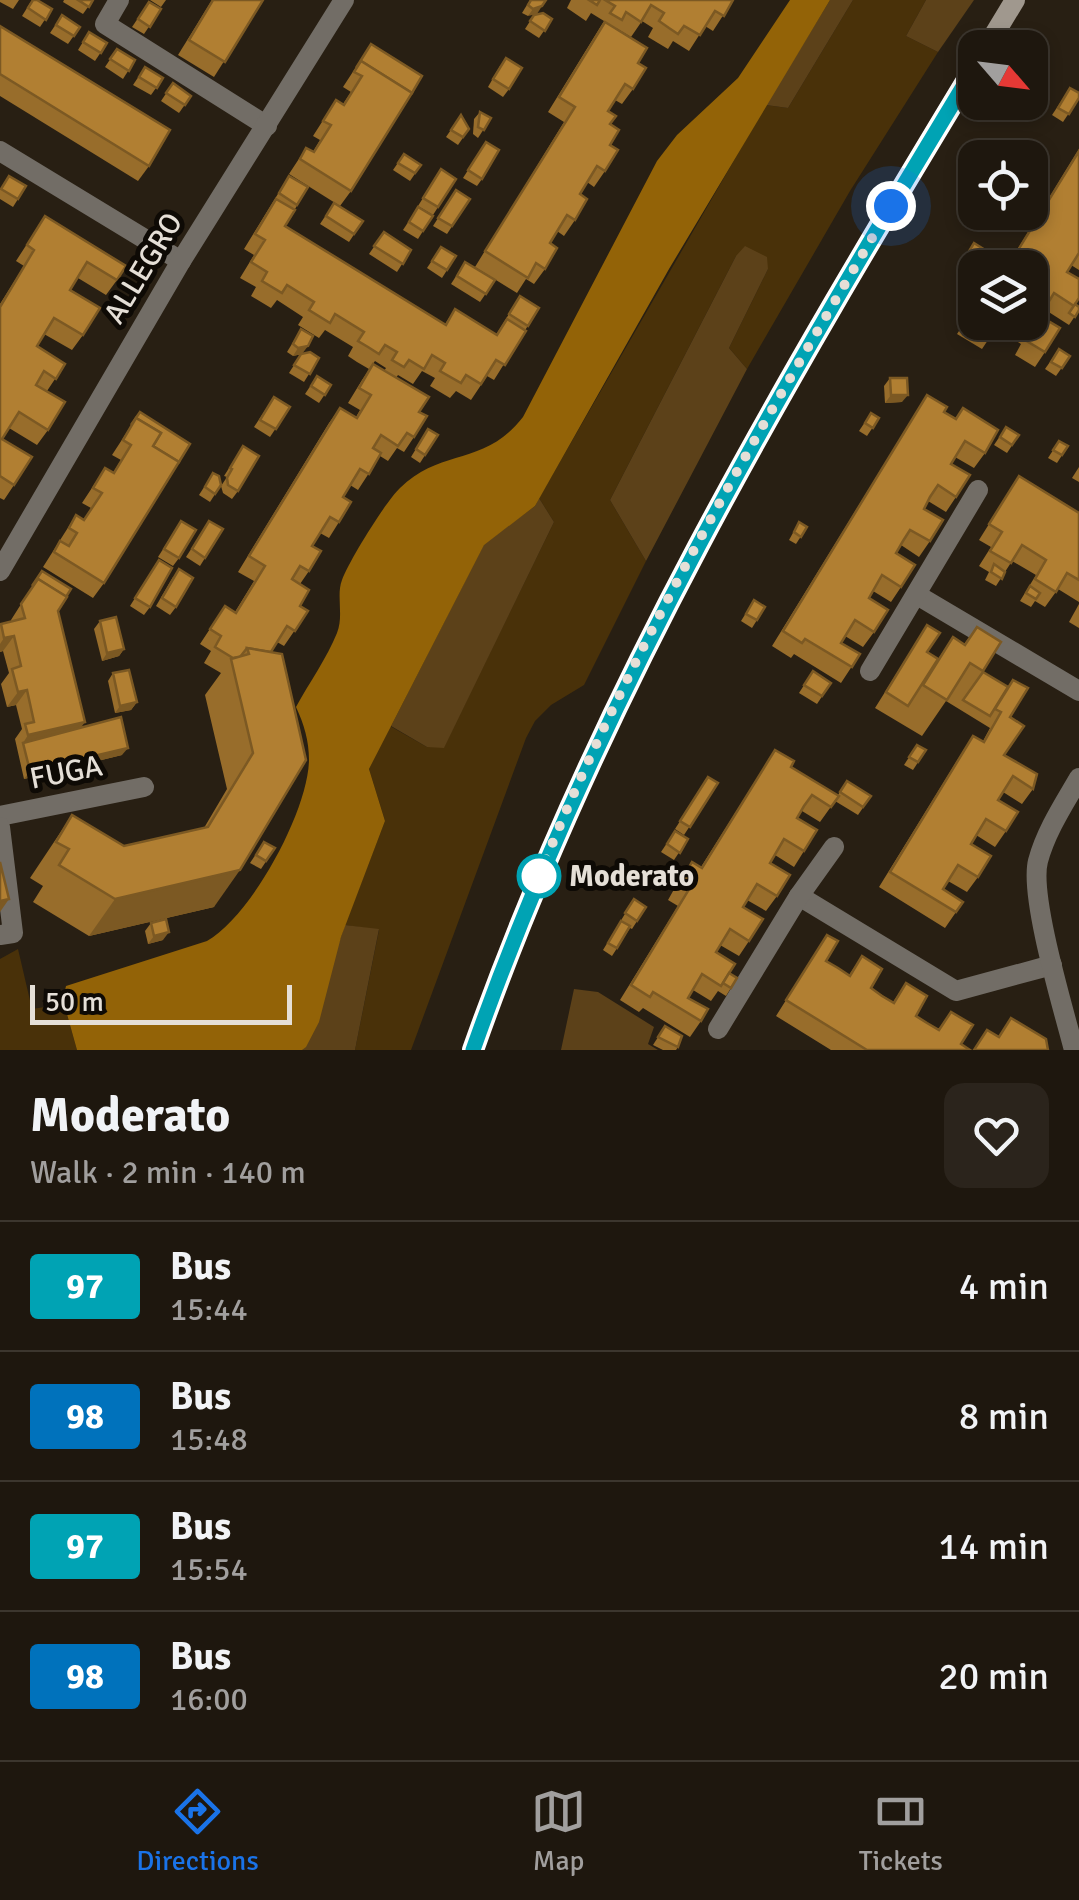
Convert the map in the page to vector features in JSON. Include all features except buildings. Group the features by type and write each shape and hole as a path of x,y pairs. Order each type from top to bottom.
{"street":[{"path":"119,0 105,24 267,126"},
{"name":"ALLEGRO","path":"0,571 181,261 344,0"},
{"path":"997,30 1016,0"},
{"path":"473,1050 539,876 618,700 790,378 958,95"},
{"path":"0,151 181,261"},
{"path":"870,671 978,490"},
{"path":"917,595 1079,691"},
{"path":"1074,1050 1052,965 1036,864 1053,822 1079,778"},
{"name":"FUGA","path":"0,816 144,788"},
{"path":"0,827 13,932 0,936"},
{"path":"718,1029 799,896 834,847"},
{"path":"799,896 956,991 1052,965"}],"shaded area":[{"path":"790,0 830,0 669,269 535,506 484,545 369,769 385,821 341,937 319,1022 306,1047 77,1050 63,1000 66,986 207,941 224,928 258,886 299,807 309,760 306,733 296,707 337,633 340,586 360,546 394,495 416,475 493,443 523,417 657,161 677,135 738,78"},
{"path":"830,0 853,0 788,108 766,105"},
{"path":"853,0 926,0 906,36 938,52 850,191 747,369 729,348 768,269 736,256 610,500 646,561 584,685 551,705 535,721 526,738 411,1050 355,1050 379,930 345,925 385,821 369,769 390,726 427,747 444,747 554,522 539,498 766,105 788,108"},
{"path":"926,0 974,0 938,52 906,36"},
{"path":"745,246 767,257 768,269 729,348 747,369 646,561 610,500 736,256"},
{"path":"539,498 554,522 444,748 427,747 391,726 484,544 535,506"},
{"path":"345,925 379,929 355,1050 302,1050"},
{"path":"18,949 32,1009 64,1004 77,1050 0,1050 0,959"},
{"path":"574,989 598,992 654,1027 648,1044 658,1050 561,1050"}],"bus line":[{"name":"97","path":"473,1050 539,876 618,700 699,541 790,378 958,96"}],"place":[{"name":"Moderato","path":"539,876"}],"route":[{"path":"539,876 618,700 699,541 891,206"}]}
